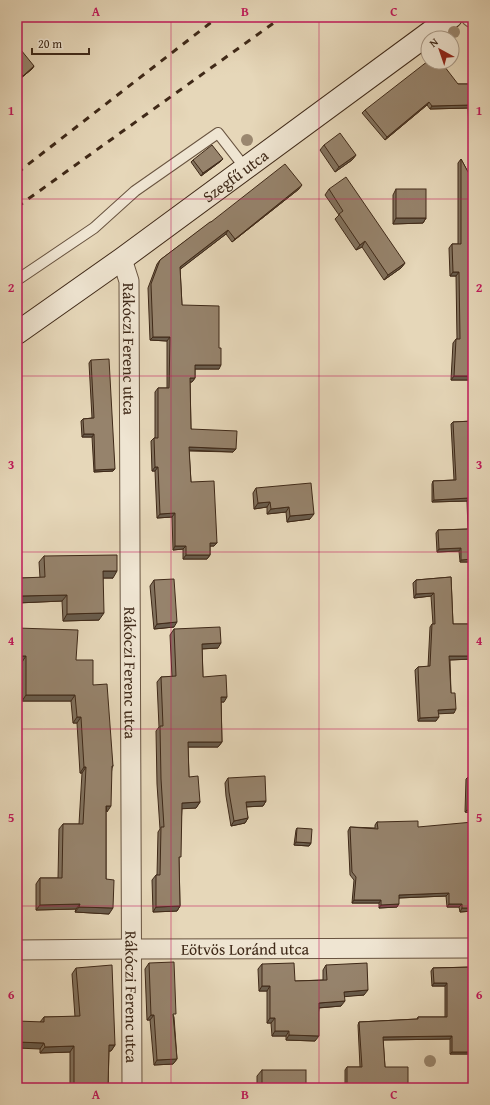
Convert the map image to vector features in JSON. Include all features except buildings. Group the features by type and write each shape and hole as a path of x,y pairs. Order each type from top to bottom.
{"street":[{"name":"Szegfű utca","path":"17,333 246,169 452,17"},
{"name":"Rákóczi Ferenc utca","path":"122,259 129,281 132,1088"},
{"name":"Eötvös Loránd utca","path":"17,950 132,948 473,948"}],"lane":[{"path":"17,280 94,228 135,191 218,133 246,169"}],"railway":[{"path":"17,173 218,17"},
{"path":"17,207 282,17"}]}
